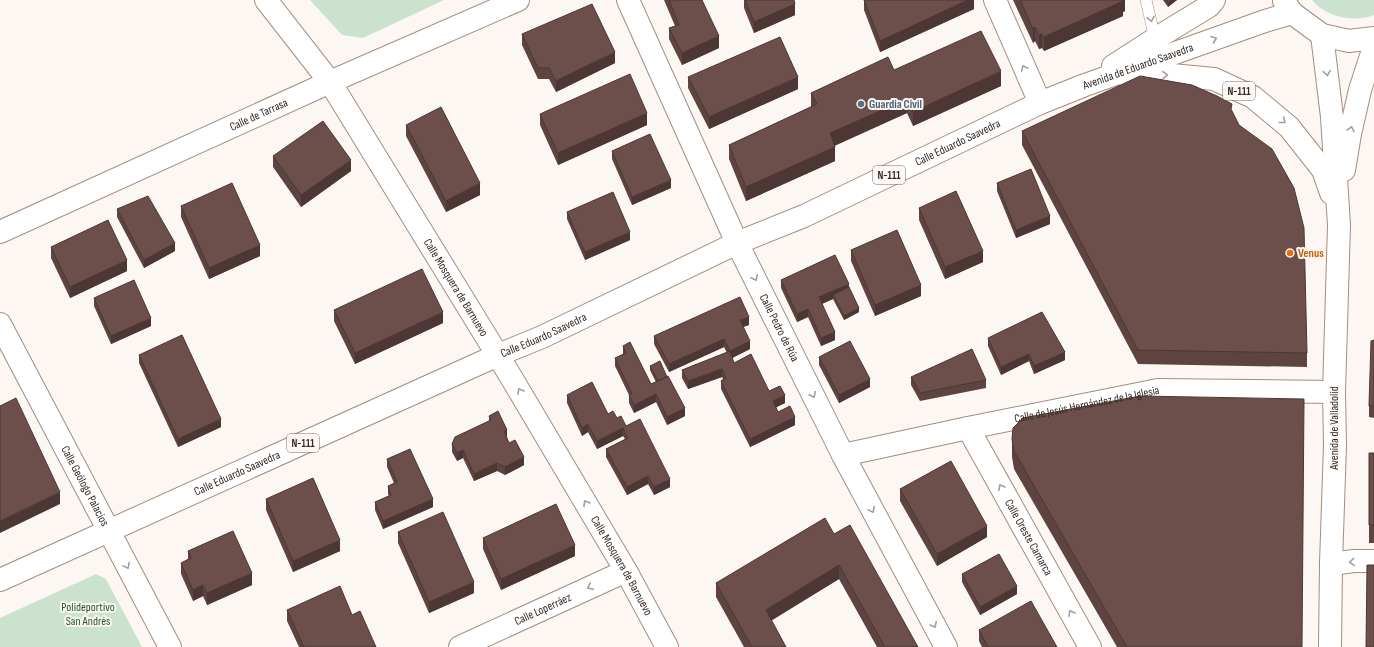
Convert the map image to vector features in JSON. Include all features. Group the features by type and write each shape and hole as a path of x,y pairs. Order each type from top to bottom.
{"street":[{"name":"Calle Mosquera de Barnuevo","path":"266,0 330,82 498,355 626,571 667,647"},
{"name":"Calle de Tarrasa","path":"0,232 330,82 518,0"},
{"name":"Calle Pedro de Rúa","path":"628,0 737,244 843,455 946,647"},
{"path":"995,0 1040,103"},
{"name":"Avenida de Eduardo Saavedra","path":"1085,85 1209,6 1214,0"},
{"name":"Avenida de Eduardo Saavedra","path":"1085,85 1265,21 1288,7"},
{"name":"N-111","path":"1288,7 1322,34 1349,41 1374,38"},
{"path":"1322,34 1332,117 1338,209"},
{"path":"1338,209 1350,134 1360,90 1374,47"},
{"name":"N-111","path":"1085,85 1125,77 1172,75 1214,79 1253,98 1289,127 1318,164 1322,170 1338,209"},
{"name":"Calle Eduardo Saavedra","path":"0,580 498,355 542,337 737,244 804,216 1040,103 1085,85"},
{"name":"Avenida de Valladolid","path":"1330,647 1335,445 1334,392 1340,225 1338,209"},
{"name":"Calle Geólogo Palacios","path":"0,324 108,532 170,647"},
{"name":"Calle de Jesús Hernández de la Iglesia","path":"843,455 1158,390 1334,392"},
{"name":"Calle Oreste Camarca","path":"968,428 1090,647"},
{"path":"1331,564 1354,561 1374,561"},
{"name":"Calle Loperráez","path":"460,647 626,571"}],"lane":[{"path":"1146,0 1155,39"}],"green space":[{"path":"310,0 444,0 363,38 342,35"},
{"path":"1312,0 1374,0 1374,15 1358,18 1340,17 1324,11"},
{"name":"Polideportivo San Andrés","path":"96,574 106,579 142,647 0,647 0,618"}],"building":[{"path":"669,0 702,0 719,36 682,53 669,28 679,25"},
{"path":"745,0 794,0 795,4 754,22"},
{"path":"864,0 968,0 880,41"},
{"path":"1020,0 1123,1 1044,37 1042,34 1039,35 1035,27 1033,29"},
{"path":"592,4 615,52 556,81 549,68 538,68 522,34"},
{"path":"981,31 1001,71 913,112 907,99 830,133 835,147 746,187 729,145 817,104 811,93 888,57 894,70"},
{"path":"780,37 798,77 709,117 688,77"},
{"path":"630,74 647,113 558,153 540,114"},
{"path":"1140,76 1192,85 1232,104 1231,109 1239,125 1272,149 1294,188 1304,228 1307,353 1138,350 1022,131"},
{"path":"441,107 480,183 446,201 406,125"},
{"path":"323,121 351,160 301,195 273,156"},
{"path":"650,134 671,180 632,197 612,151"},
{"path":"1031,169 1050,216 1016,230 997,183"},
{"path":"232,183 260,245 209,268 181,206"},
{"path":"956,191 983,251 945,267 919,208"},
{"path":"613,192 630,232 585,252 567,212"},
{"path":"148,196 175,243 144,260 117,209"},
{"path":"108,220 127,260 70,287 51,247"},
{"path":"897,230 921,285 875,305 851,250"},
{"path":"835,255 849,284 819,297 835,332 821,338 808,309 797,314 781,280"},
{"path":"422,269 443,312 355,353 334,310"},
{"path":"134,280 151,318 111,336 94,298"},
{"path":"849,287 859,308 844,316 833,295"},
{"path":"740,297 749,317 740,320 750,341 730,351 724,339 669,364 654,336"},
{"path":"1042,312 1065,352 1034,366 1029,354 1001,367 988,338"},
{"path":"182,335 221,419 178,439 139,355"},
{"path":"1374,340 1374,406 1369,406 1371,341"},
{"path":"850,341 870,379 839,395 819,357"},
{"path":"630,342 651,384 668,376 685,408 667,417 656,394 634,405 629,395 632,394 615,358 626,353 623,346"},
{"path":"972,349 986,380 920,393 911,377"},
{"path":"730,351 734,363 751,354 769,391 780,386 785,395 773,401 778,412 790,406 795,417 750,439 721,381 726,378 722,369 688,381 682,370"},
{"path":"660,361 667,377 658,381 650,366"},
{"path":"592,382 608,414 613,411 617,418 621,416 626,426 640,419 670,479 654,487 648,476 627,487 606,449 628,438 623,428 597,441 588,424 582,428 567,395"},
{"path":"1140,396 1304,399 1302,647 1127,647 1014,451 1012,439 1013,428 1023,418"},
{"path":"16,398 60,492 0,521 0,406"},
{"path":"498,411 507,430 504,431 509,443 515,440 524,457 505,467 497,463 474,474 463,450 457,453 452,444 455,437 491,420 489,416"},
{"path":"410,449 433,499 383,521 375,502 391,495 388,486 397,482 387,459"},
{"path":"1369,453 1374,453 1374,525 1369,525"},
{"path":"951,461 987,526 937,554 900,489"},
{"path":"313,478 340,540 293,561 266,499"},
{"path":"556,504 575,545 501,579 483,538"},
{"path":"443,512 474,582 429,602 398,532"},
{"path":"825,518 834,534 850,525 918,647 885,647 839,565 766,610 786,647 752,647 716,583"},
{"path":"233,531 252,573 207,593 203,585 193,590 181,563 191,558 188,551"},
{"path":"999,554 1017,586 980,607 962,574"},
{"path":"1367,565 1374,565 1374,647 1366,647"},
{"path":"340,586 352,615 360,611 376,647 304,647 287,610"},
{"path":"1031,601 1057,647 988,647 979,630"}],"place":[{"name":"Guardia Civil","path":"861,104"},
{"name":"Venus","path":"1290,253"}]}
